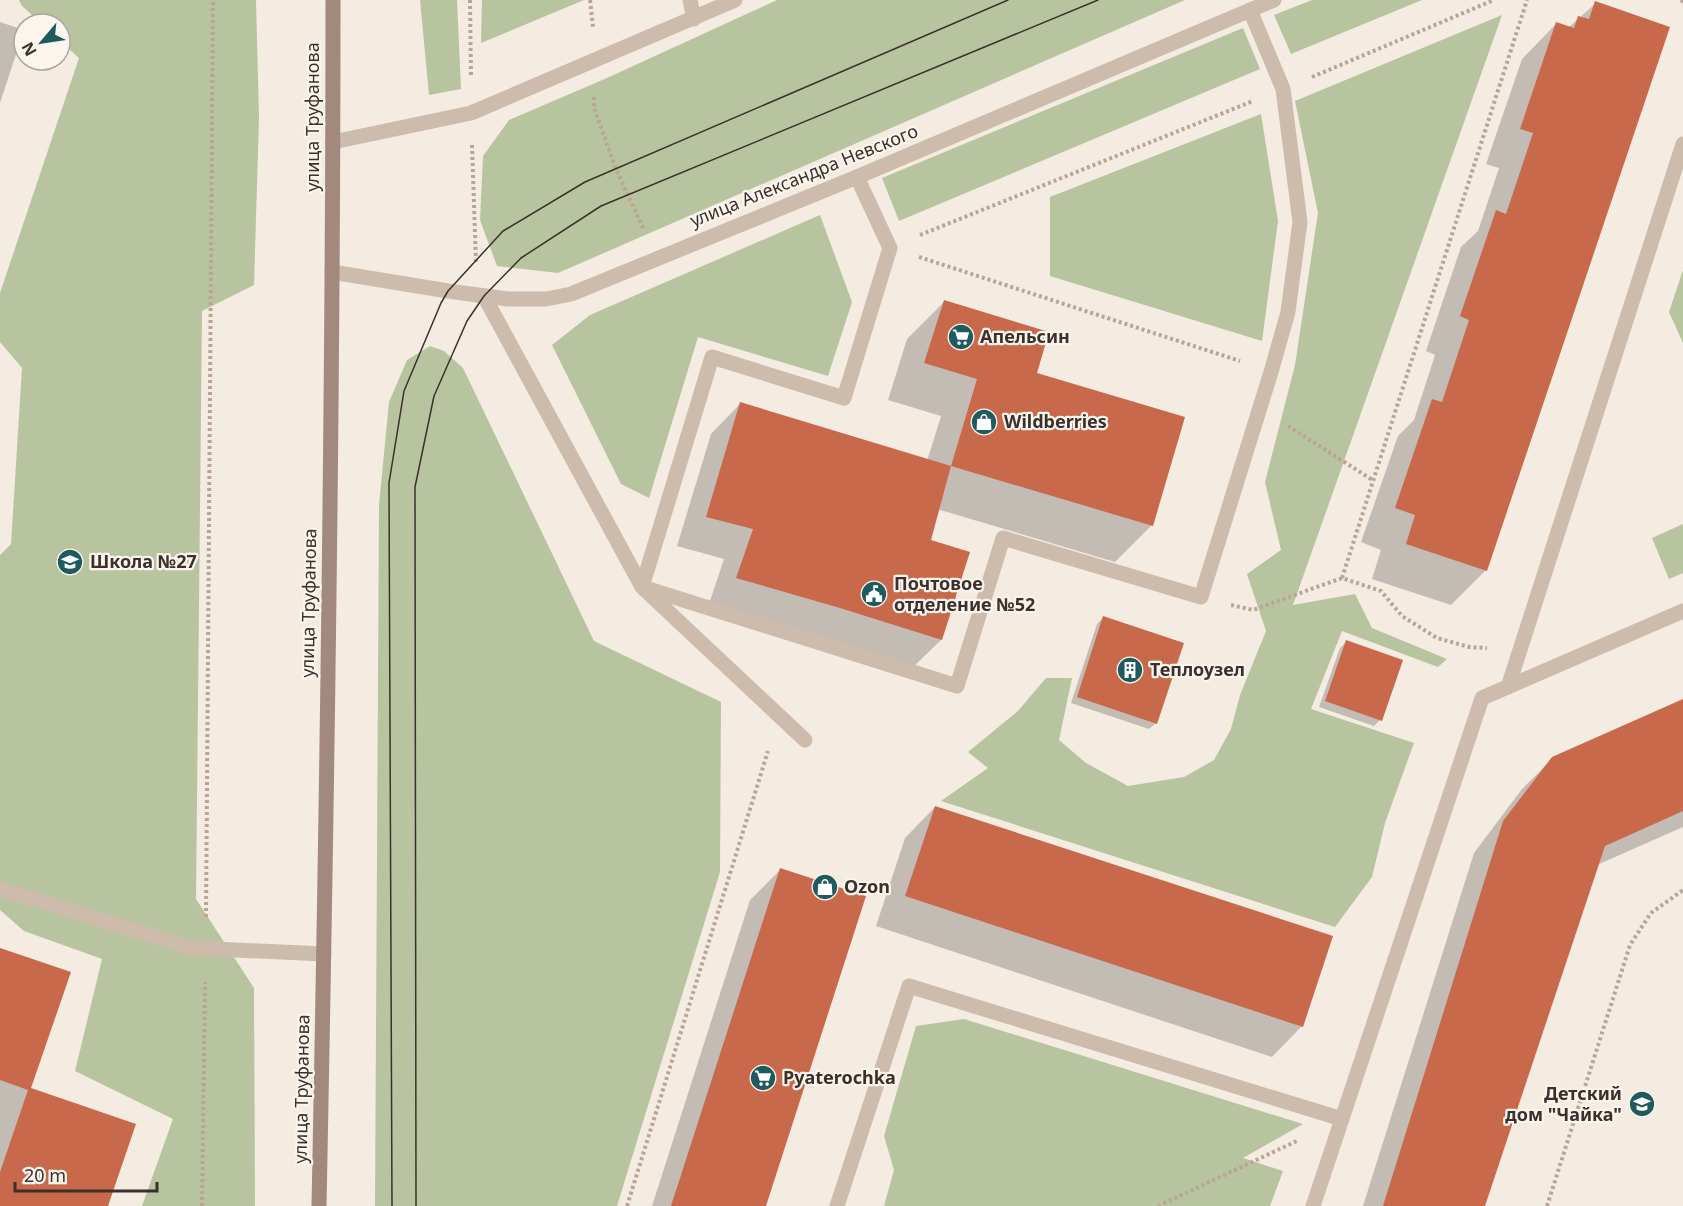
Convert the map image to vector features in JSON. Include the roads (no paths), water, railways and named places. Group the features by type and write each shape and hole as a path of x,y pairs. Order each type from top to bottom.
{"street":[{"name":"улица Труфанова","path":"319,1206 332,272 333,0"},
{"path":"690,0 694,19"},
{"path":"333,142 471,113 735,0"},
{"name":"улица Александра Невского","path":"332,272 508,299 546,299 572,294 857,177 1274,0"},
{"path":"642,587 957,686 1003,538 1201,597 1288,312 1300,222 1283,89 1250,10"},
{"path":"1508,687 1683,144"},
{"path":"642,587 712,357 844,398 890,248 857,177"},
{"path":"484,296 642,587 805,741"},
{"path":"1313,1206 1482,698 1683,611"},
{"path":"0,890 192,948 324,954"},
{"path":"837,1206 909,986 1342,1119"}],"tram line":[{"path":"392,1206 389,483 404,391 441,303 448,291 503,231 585,182 1008,0"},
{"path":"416,1206 415,487 434,396 467,321 484,296 521,258 601,206 1098,0"}],"place":[{"name":"Апельсин","path":"961,337"},
{"name":"Wildberries","path":"984,422"},
{"name":"Школа №27","path":"70,562"},
{"name":"Почтовое отделение №52","path":"874,594"},
{"name":"Теплоузел","path":"1130,670"},
{"name":"Ozon","path":"825,887"},
{"name":"Pyaterochka","path":"763,1078"},
{"name":"Детский дом \"Чайка\"","path":"1642,1104"}]}
